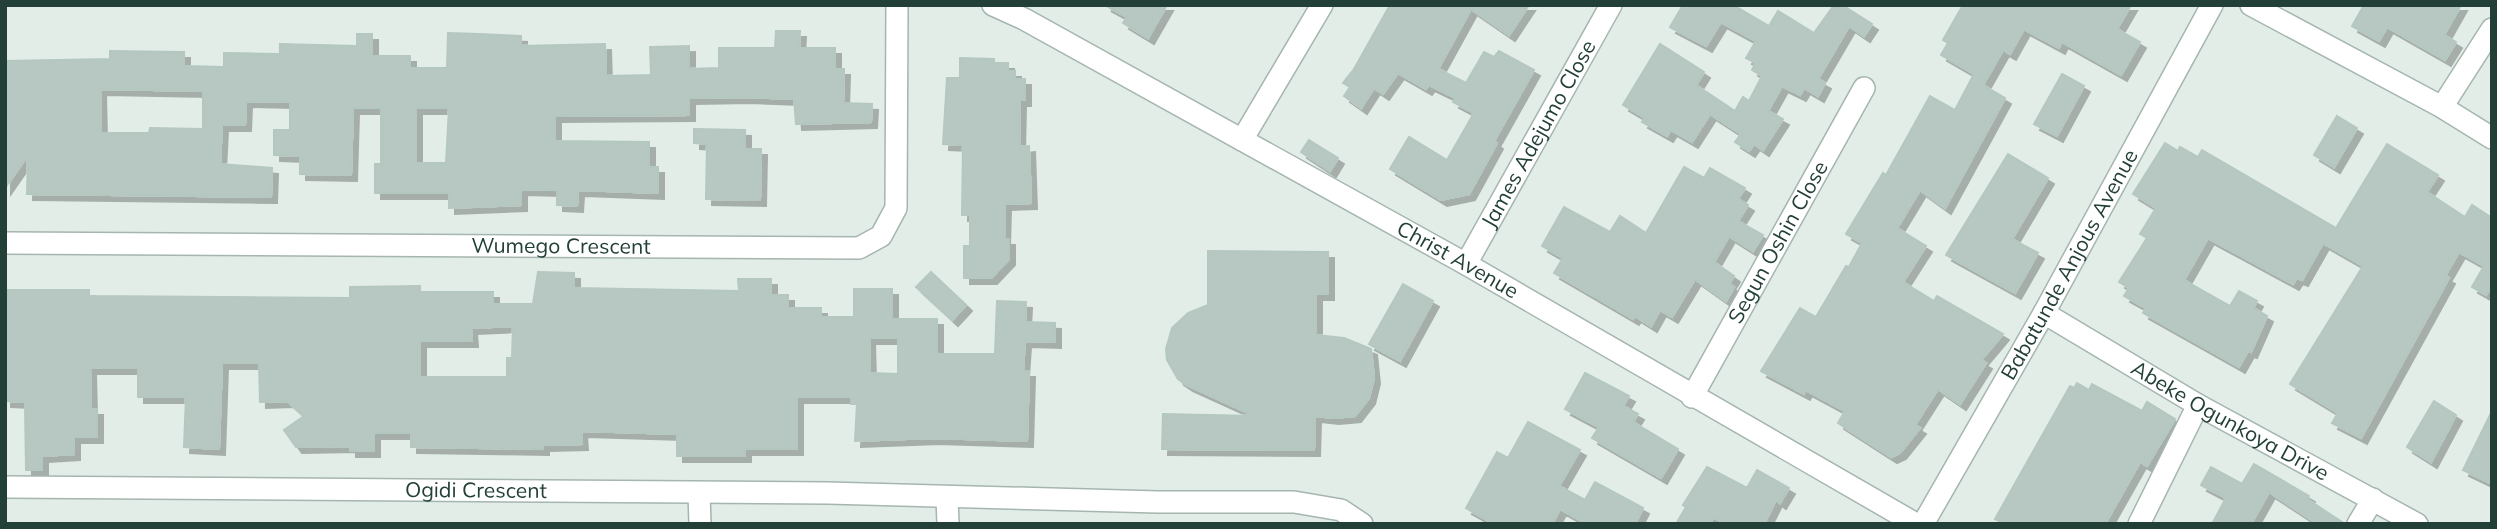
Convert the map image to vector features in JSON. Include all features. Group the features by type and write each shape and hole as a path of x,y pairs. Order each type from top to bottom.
{"street":[{"name":"Wumego Crescent","path":"5,243 859,248 881,236 896,208 897,5"},
{"name":"Christ Avenue","path":"993,5 1024,19 1466,264 1916,524"},
{"path":"1242,140 1322,5"},
{"name":"James Adejumo Close","path":"1466,264 1611,5"},
{"name":"Babatunde Anjous Avenue","path":"1923,524 2044,313 2212,5"},
{"path":"2251,5 2442,107 2492,138"},
{"path":"2442,107 2492,29"},
{"name":"Segun Oshin Close","path":"1692,397 1864,88"},
{"name":"Abeke Ogunkoya Drive","path":"2044,313 2198,405 2417,524"},
{"path":"2139,524 2198,405"},
{"name":"Ogidi Crescent","path":"5,487 1294,502 1341,510 1362,524"},
{"path":"699,493 700,524"},
{"path":"947,497 948,524"},
{"path":"2358,524 2373,499"}],"building":[{"path":"1105,5 1167,5 1148,38 1123,23 1127,17"},
{"path":"1390,5 1529,5 1509,35 1471,9 1438,69 1466,83 1484,52 1494,57 1499,51 1534,70 1494,141 1497,143 1469,194 1441,200 1390,169 1409,137 1447,160 1474,113 1453,102 1456,98 1429,85 1426,89 1398,73 1383,94 1374,88 1361,108 1344,96 1350,87 1343,83 1354,69"},
{"path":"1683,5 1733,5 1769,26 1778,11 1814,33 1834,5 1842,5 1872,24 1864,36 1849,26 1818,79 1825,83 1818,96 1804,88 1800,95 1782,86 1768,111 1783,119 1763,150 1754,144 1749,151 1735,142 1741,134 1710,114 1692,142 1671,130 1667,136 1642,122 1645,118 1623,105 1660,44 1704,72 1696,85 1735,111 1743,97 1749,101 1762,76 1752,70 1756,63 1746,58 1756,41 1721,22 1706,46 1670,27"},
{"path":"1963,5 2131,5 2117,29 2140,42 2121,75 2062,42 2059,48 2024,29 2010,54 2003,50 1983,85 2005,98 1945,208 1920,190 1897,228 1926,246 1903,282 1934,301 1937,296 2003,334 1981,360 1986,363 1960,404 1938,389 1915,425 1920,428 1900,453 1891,457 1838,423 1845,411 1806,390 1804,394 1761,371 1800,308 1816,317 1846,266 1849,267 1862,243 1846,234 1883,173 1886,175 1930,96 1955,110 1974,74 1941,55 1948,43 1943,40"},
{"path":"2364,5 2461,5 2444,35 2456,42 2445,60 2387,27 2379,41 2352,26"},
{"path":"776,31 800,31 799,48 835,48 835,69 844,69 843,103 872,104 871,122 796,124 794,99 744,97 689,98 689,115 555,116 555,141 649,142 649,167 658,167 658,193 578,190 577,206 557,205 557,190 521,189 521,205 449,208 449,193 375,193 375,164 381,164 381,108 353,108 351,175 300,174 300,156 274,155 274,130 290,130 290,102 246,101 245,125 222,125 220,164 272,168 271,197 27,194 28,155 5,188 5,61 110,59 110,51 184,52 184,66 224,67 224,53 280,54 280,44 357,46 357,34 372,34 372,56 410,56 410,68 447,68 448,33 521,36 521,46 605,44 606,76 651,75 650,47 689,46 689,69 719,68 719,48 775,48","holes":["100,89 203,91 203,129 150,128 149,133 101,133","416,108 449,108 446,163 416,163"]},
{"path":"960,58 994,59 994,63 1008,63 1008,71 1015,71 1015,79 1025,79 1025,100 1020,100 1019,147 1029,146 1031,203 1005,204 1004,239 1009,239 1009,259 991,278 964,278 964,246 970,246 970,215 962,215 963,145 943,144 947,78 960,78"},
{"path":"2062,74 2084,86 2057,136 2034,124"},
{"path":"2337,116 2357,128 2334,167 2314,155"},
{"path":"694,129 745,130 745,149 761,149 760,200 706,199 707,144 694,143"},
{"path":"1309,140 1338,158 1330,171 1301,152"},
{"path":"2165,143 2178,151 2180,147 2198,157 2202,150 2336,228 2387,144 2438,175 2427,192 2465,217 2472,205 2492,218 2492,286 2486,295 2472,287 2484,266 2459,252 2445,276 2449,278 2361,438 2332,423 2338,413 2290,384 2363,266 2323,243 2302,280 2297,278 2293,284 2208,238 2184,280 2230,306 2239,291 2257,301 2253,308 2267,316 2251,352 2248,351 2239,367 2143,313 2146,308 2124,296 2129,288 2119,282 2147,238 2140,234 2156,208 2133,194"},
{"path":"2008,154 2048,178 2012,239 2038,253 2015,293 1946,255"},
{"path":"1684,167 1704,178 1710,168 1745,188 1738,199 1748,205 1738,221 1763,235 1753,251 1729,236 1714,262 1734,276 1729,284 1734,287 1726,301 1695,279 1672,317 1660,310 1651,326 1635,316 1633,319 1554,273 1563,258 1542,246 1564,207 1610,232 1620,216 1646,233"},
{"path":"1208,251 1328,252 1328,294 1316,294 1316,335 1344,338 1371,349 1374,378 1369,398 1355,416 1315,416 1314,450 1162,449 1163,414 1255,416 1187,385 1178,379 1167,360 1166,349 1172,328 1188,313 1208,305"},
{"path":"538,272 574,273 574,288 739,291 738,279 771,279 771,295 788,295 788,308 821,308 821,317 854,317 854,289 892,289 892,319 937,319 937,354 995,354 997,301 1026,302 1025,322 1055,323 1055,342 1025,341 1023,371 1029,371 1027,441 933,438 855,441 857,404 851,404 851,397 797,397 797,449 745,449 745,456 677,456 677,434 581,431 582,444 543,445 543,449 411,447 411,433 374,433 374,451 350,451 350,446 296,447 284,430 304,416 287,401 260,402 259,363 222,363 219,449 184,447 186,397 138,397 138,368 90,368 91,409 97,409 97,437 74,437 74,454 42,456 42,470 26,470 25,402 5,401 5,290 89,290 89,296 350,298 350,287 420,286 420,292 493,292 493,304 533,304","holes":["513,326 512,358 507,358 507,377 420,377 420,341 472,341 471,328","869,338 898,338 898,374 870,373"]},
{"path":"931,272 966,305 952,320 916,287"},
{"path":"1403,284 1433,301 1400,361 1369,344"},
{"path":"1585,373 1629,396 1623,406 1638,414 1633,422 1678,449 1661,478 1592,438 1599,427 1565,409"},
{"path":"2077,383 2089,390 2092,384 2142,411 2147,402 2175,419 2147,466 2140,462 2105,524 2005,524 1995,519 2070,386 2074,388"},
{"path":"2434,401 2456,415 2431,462 2407,447"},
{"path":"2492,411 2492,484 2463,470"},
{"path":"1528,422 1580,450 1559,486 1585,500 1595,482 1643,508 1635,524 1587,524 1560,509 1552,524 1494,524 1466,508 1497,452 1508,458"},
{"path":"2254,464 2309,496 2307,499 2345,524 2318,524 2269,492 2251,524 2212,524 2226,498 2201,485 2211,467 2242,484"},
{"path":"1707,467 1747,488 1757,470 1789,488 1780,503 1776,500 1764,524 1727,524 1713,517 1710,524 1676,524 1686,507 1683,505"}]}
